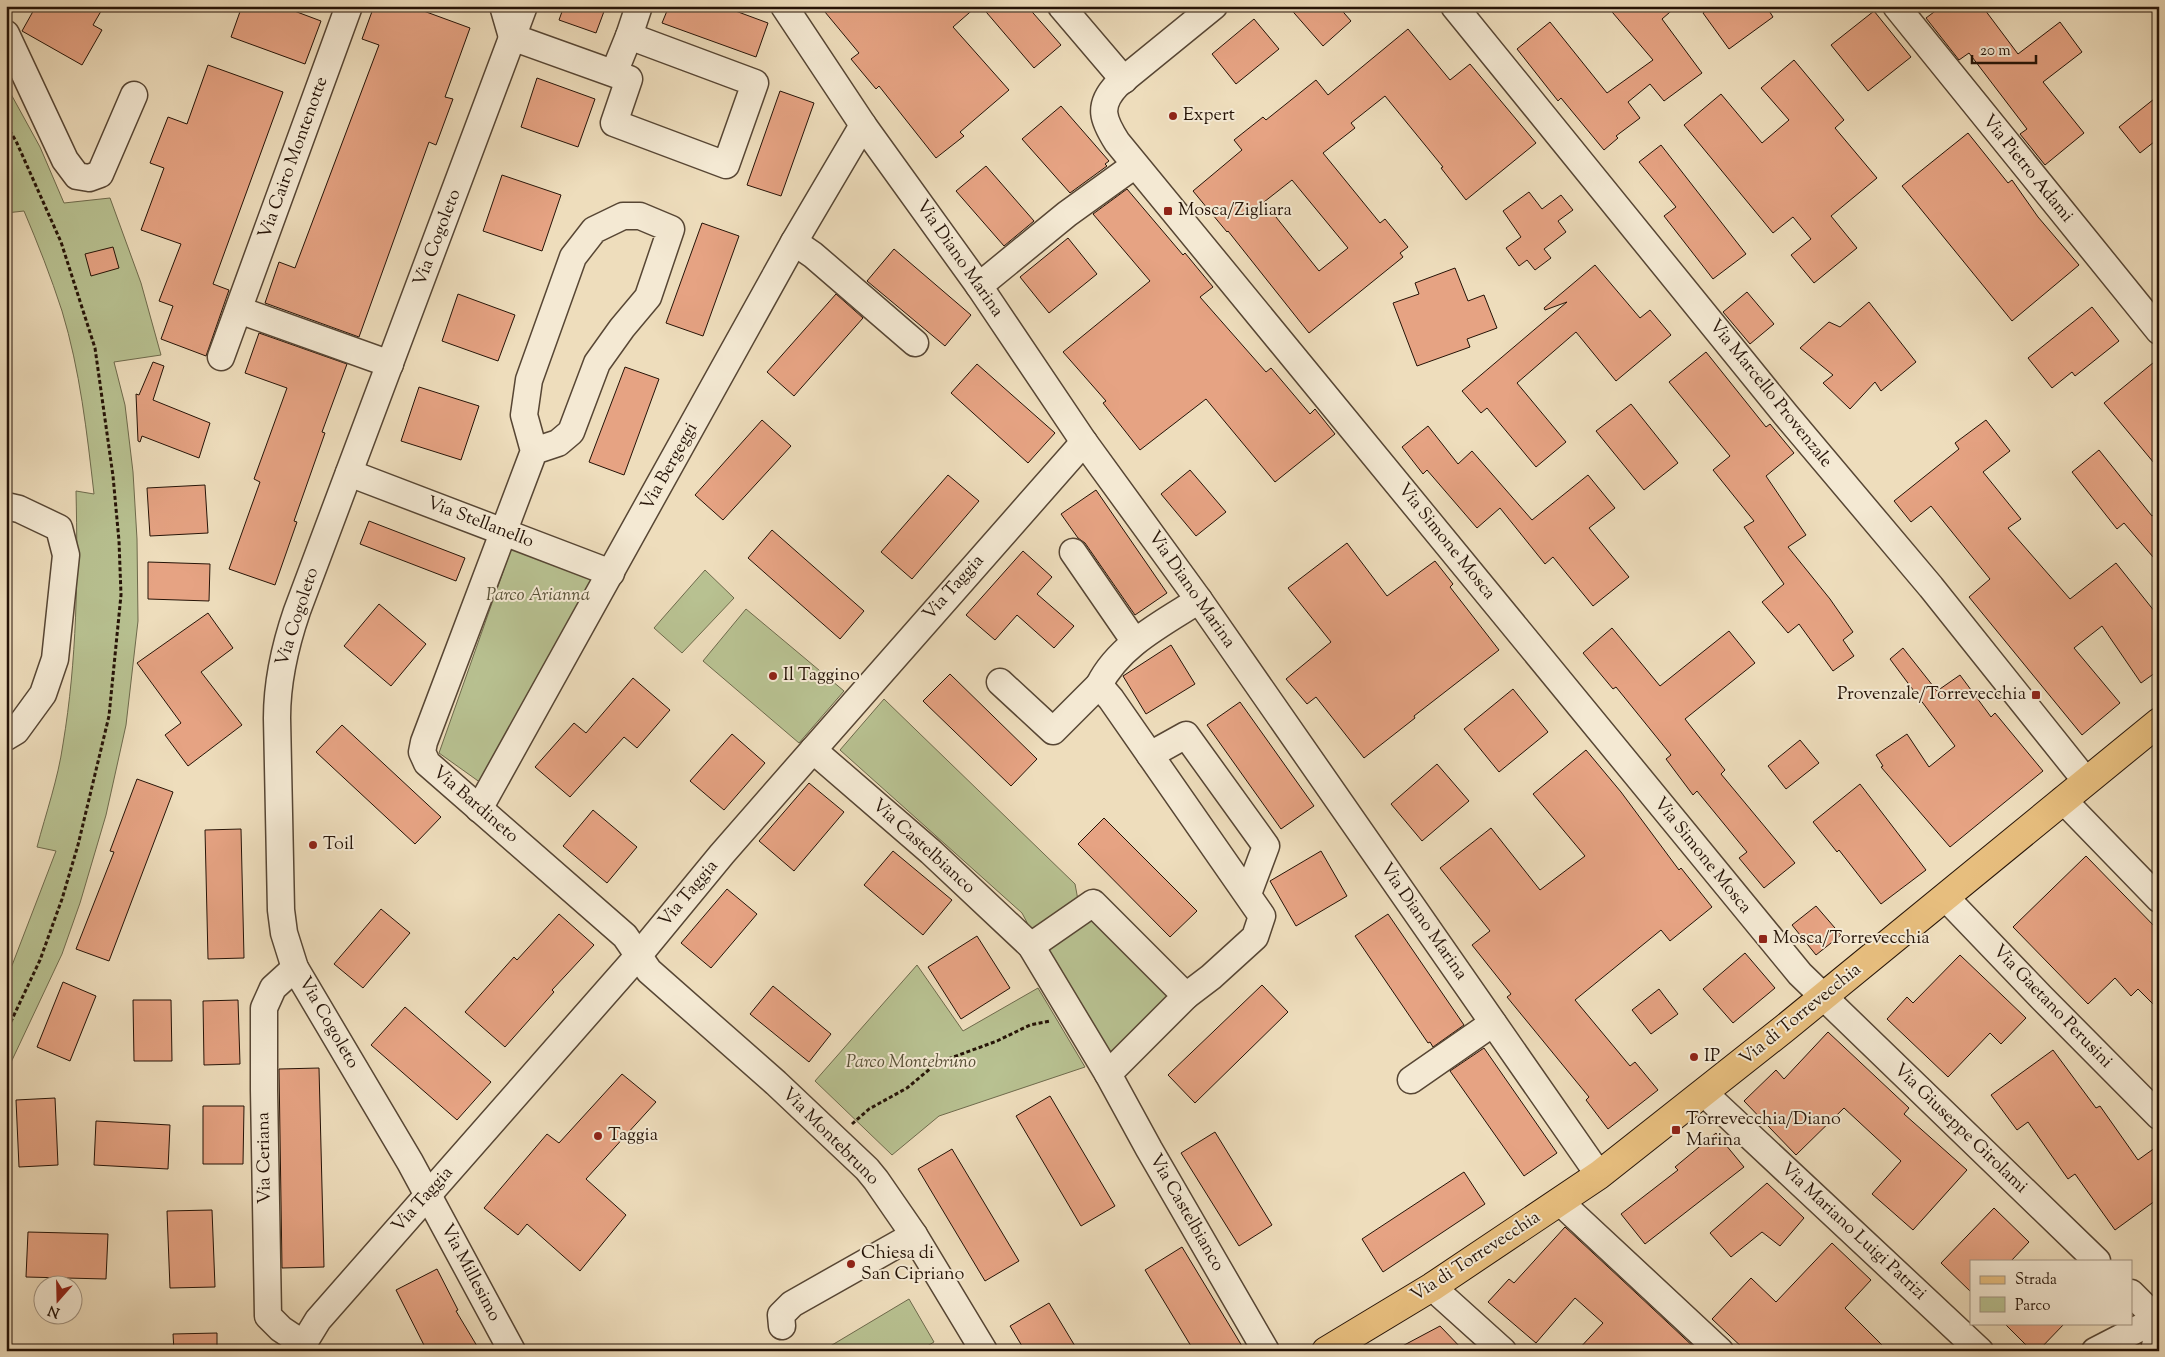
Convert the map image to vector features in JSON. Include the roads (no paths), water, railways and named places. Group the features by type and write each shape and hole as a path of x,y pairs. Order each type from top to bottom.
{"main road":[{"name":"Via di Torrevecchia","path":"1326,1351 1432,1287 1599,1175 1946,898 2159,722"}],"street":[{"name":"Via Cairo Montenotte","path":"221,357 349,6"},
{"path":"502,6 512,37 629,79 614,123 726,165 755,83 628,36"},
{"name":"Via Cogoleto","path":"424,1200 295,968 284,933 281,910 277,696 283,655 289,634 524,6"},
{"path":"614,73 639,6"},
{"name":"Via Diano Marina","path":"784,6 863,125 979,286 1084,442 1199,600 1599,1175"},
{"path":"1061,6 1124,80"},
{"name":"Via Simone Mosca","path":"1214,6 1107,96 1104,109 1110,131 1134,165 1472,573 1738,900 1822,998"},
{"name":"Via Marcello Provenzale","path":"1454,6 1786,415 1931,587 2086,781"},
{"name":"Via Pietro Adami","path":"1896,6 2159,332"},
{"path":"6,34 65,160 77,176 89,178 100,174 134,95"},
{"name":"Via Bergeggi","path":"479,809 794,242 863,125"},
{"path":"979,286 1067,214 1134,165"},
{"path":"623,216 640,216 671,229 648,298 622,328 597,364 571,432 558,443 534,451 524,415 529,380 573,257 594,230 623,216"},
{"path":"794,242 813,255 915,344"},
{"path":"239,310 390,364"},
{"name":"Via Taggia","path":"300,1347 318,1320 638,956 722,854 1084,442"},
{"name":"Via Bardineto","path":"534,451 422,752 427,763 624,936 638,956"},
{"name":"Via Stellanello","path":"349,473 611,573"},
{"path":"6,506 19,509 59,528 66,555 55,659 43,694 16,731 6,737"},
{"path":"1073,552 1135,642"},
{"path":"1000,682 1053,731 1099,685 1106,670 1135,642 1199,600"},
{"path":"1099,685 1112,699 1262,916 1255,937 1211,977 1186,996 1108,1074"},
{"path":"1150,755 1186,735 1266,846 1248,894"},
{"name":"Via Castelbianco","path":"813,750 931,852 1030,946 1108,1074 1149,1149 1266,1351"},
{"path":"2063,800 2159,899"},
{"name":"Via Gaetano Perusini","path":"1946,898 2159,1116"},
{"path":"1030,946 1093,903 1186,996"},
{"name":"Via Montebruno","path":"638,956 649,971 836,1139 876,1180 914,1235 984,1351"},
{"name":"Via Ceriana","path":"295,968 273,988 264,1008 264,1090 268,1316 300,1347"},
{"name":"Via Giuseppe Girolami","path":"1822,998 2096,1260"},
{"path":"1411,1080 1493,1023"},
{"name":"Via Mariano Luigi Patrizi","path":"1704,1093 1980,1351"},
{"name":"Via Millesimo","path":"424,1200 501,1351"},
{"name":"Via Millesimo","path":"424,1200 512,1351"},
{"path":"1560,1202 1720,1351"},
{"path":"782,1326 781,1315 792,1304 914,1235"},
{"path":"1432,1287 1503,1351"},
{"path":"2132,1295 2158,1318 2158,1332 2154,1351"},
{"path":"2095,1351 2158,1318"}],"place":[{"name":"Expert","path":"1173,116"},
{"name":"Mosca/Zigliara","path":"1168,211"},
{"name":"Il Taggino","path":"773,676"},
{"name":"Provenzale/Torrevecchia","path":"2036,695"},
{"name":"Toil","path":"313,845"},
{"name":"Mosca/Torrevecchia","path":"1763,939"},
{"name":"IP","path":"1694,1057"},
{"name":"Torrevecchia/Diano Marina","path":"1676,1130"},
{"name":"Taggia","path":"598,1136"},
{"name":"Chiesa di San Cipriano","path":"851,1264"}],"park label":[{"name":"Parco Arianna","path":"538,596"},
{"name":"Parco Montebruno","path":"911,1063"}]}
